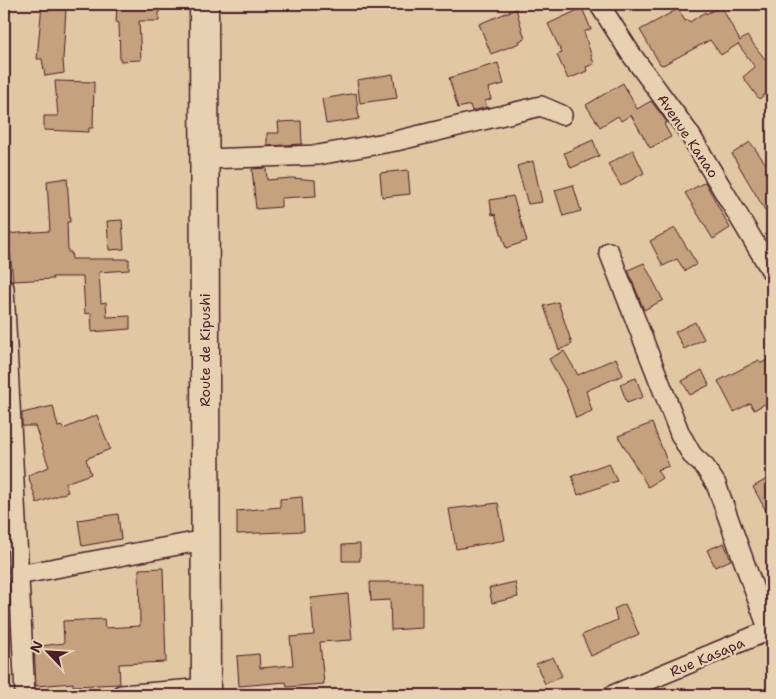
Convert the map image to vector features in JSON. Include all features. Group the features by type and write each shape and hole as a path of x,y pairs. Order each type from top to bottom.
{"main road":[{"name":"Route de Kipushi","path":"204,4 206,692"}],"street":[{"name":"Avenue Kanao","path":"599,4 631,54 689,133 772,272"},
{"path":"204,159 318,155 396,141 541,106 562,115"},
{"path":"609,252 680,434 692,455 704,467 716,484 770,630"},
{"path":"4,288 24,695"},
{"path":"18,575 205,540"},
{"name":"Rue Kasapa","path":"613,695 770,630"},
{"path":"121,695 206,692"}],"building":[{"path":"42,4 57,4 57,9 66,9 64,73 45,76 42,59 37,59"},
{"path":"117,4 159,4 159,21 139,21 141,60 120,61 119,23 116,22"},
{"path":"721,6 740,41 747,36 772,68 772,89 759,99 743,77 755,67 738,44 721,55 710,40 663,65 660,64 640,30 678,9 685,21 688,20 690,22 705,12 706,14"},
{"path":"582,8 591,29 584,32 594,64 586,67 587,71 568,79 557,55 562,53 548,24"},
{"path":"516,9 525,39 519,41 520,43 491,54 479,24"},
{"path":"498,63 504,84 488,88 491,99 485,101 487,107 472,111 470,105 458,108 449,78"},
{"path":"393,74 397,98 360,103 357,80"},
{"path":"55,81 94,82 93,128 89,128 89,132 44,130 44,116 58,116"},
{"path":"623,83 637,109 651,101 667,122 664,124 671,137 650,148 631,115 621,121 618,116 600,127 586,105"},
{"path":"356,93 359,119 326,124 322,99"},
{"path":"301,121 302,144 267,146 267,133 279,133 278,122"},
{"path":"593,140 599,156 571,168 564,153"},
{"path":"750,142 766,164 772,160 772,222 732,154"},
{"path":"633,150 644,173 621,186 608,164"},
{"path":"533,161 542,202 528,204 517,166"},
{"path":"266,168 267,180 292,178 315,180 316,196 281,198 281,207 256,209 252,169"},
{"path":"408,170 410,194 382,197 380,173"},
{"path":"67,178 70,222 67,222 68,252 71,252 72,259 129,259 129,270 99,272 101,303 106,302 107,317 130,316 130,329 92,332 91,313 85,314 83,277 52,277 53,279 13,281 10,251 5,251 4,234 50,231 47,181"},
{"path":"705,182 730,228 713,239 685,193"},
{"path":"573,185 581,211 563,216 555,190"},
{"path":"513,196 527,241 506,248 495,214 492,215 490,200"},
{"path":"122,220 124,249 109,250 107,221"},
{"path":"675,228 697,264 685,271 677,259 663,266 650,241"},
{"path":"644,263 663,300 644,310 628,270"},
{"path":"558,302 572,344 559,350 544,306"},
{"path":"695,322 704,339 684,349 675,332"},
{"path":"564,351 578,375 616,358 623,375 586,391 592,411 576,418 566,389 549,359"},
{"path":"772,358 772,400 754,410 750,403 734,412 718,381 759,360 761,363"},
{"path":"702,370 709,385 690,395 682,381"},
{"path":"636,378 643,397 627,403 620,384"},
{"path":"53,406 58,427 62,426 63,429 97,415 110,449 86,459 91,474 65,483 68,492 37,503 28,475 49,467 35,426 22,426 22,413"},
{"path":"652,423 669,466 657,470 662,478 648,487 618,436"},
{"path":"609,463 617,481 578,495 572,476"},
{"path":"772,476 772,522 753,487"},
{"path":"302,497 304,531 237,534 237,511 280,507 280,499"},
{"path":"498,503 505,540 456,549 449,509"},
{"path":"118,514 121,539 82,546 78,520"},
{"path":"724,543 731,560 715,567 707,550"},
{"path":"360,544 360,561 342,561 342,545"},
{"path":"163,568 166,662 119,664 120,684 73,686 73,683 36,686 34,647 64,643 63,621 104,619 105,628 140,626 139,569"},
{"path":"370,582 422,582 422,628 391,630 390,600 371,601"},
{"path":"515,582 518,597 492,603 489,588"},
{"path":"348,594 352,640 320,642 324,684 287,687 286,682 239,686 237,656 259,654 260,668 293,665 290,637 314,635 311,598"},
{"path":"625,604 639,634 591,656 582,635 617,620 614,609"},
{"path":"553,657 562,676 545,684 536,664"}]}
